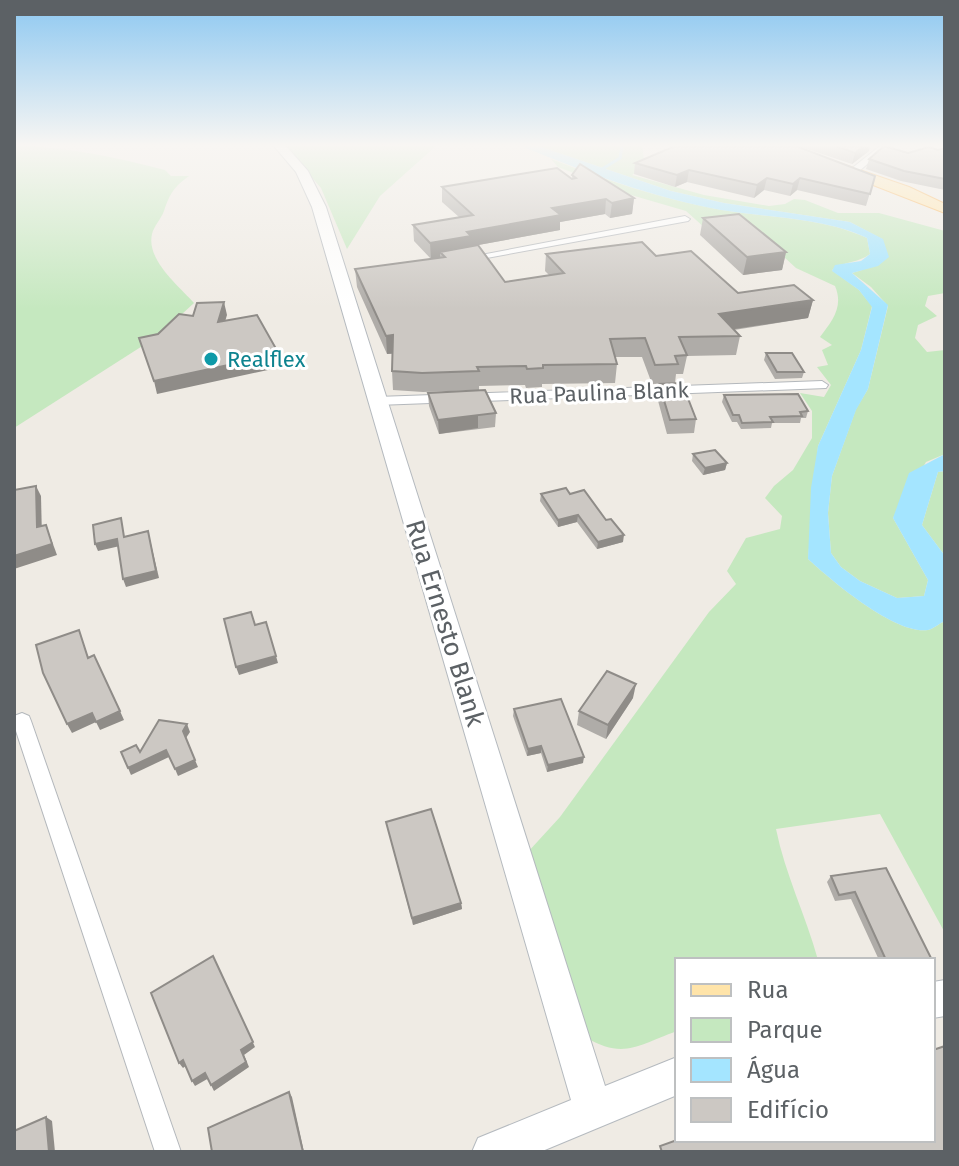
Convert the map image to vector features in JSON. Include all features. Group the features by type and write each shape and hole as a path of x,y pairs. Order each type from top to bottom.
{"main road":[{"path":"924,200 945,209"}],"street":[{"name":"Rua Ernesto Blank","path":"317,200 349,280 377,401 593,1110"},
{"path":"446,262 685,219"},
{"name":"Rua Paulina Blank","path":"377,401 822,385"},
{"path":"14,724 22,721 168,1152"},
{"path":"492,1152 675,1077"}],"green space":[{"path":"14,200 169,200 153,231 151,244 165,272 194,303 158,336 14,428"},
{"path":"326,200 377,200 347,249"},
{"path":"650,200 677,200 722,210 814,222 867,238 870,254 832,270 859,290 872,306 861,350 818,446 808,559 864,604 899,624 928,630 945,621 945,933 880,814 776,829 817,958 675,958 675,1032 621,1049 610,1048 585,1037 527,853 560,817 709,612 736,584 727,571 746,538 780,529 782,516 765,498 793,470 812,438 812,411 800,393 824,397 831,385 817,367 828,365 822,350 832,345 820,337 832,319 838,301 835,286 796,268 759,234 705,228 686,211"},
{"path":"713,200 769,206 806,200 838,213 879,213 945,231 945,293 928,296 925,306 937,316 918,325 915,338 927,352 945,350 945,454 926,462 893,518 928,580 924,596 897,598 860,581 841,567 831,553 828,513 832,476 856,409 868,389 888,306 871,287 852,273 862,270 882,239 850,222"},
{"path":"945,471 945,556 922,525 938,472"}],"water":[{"path":"677,200 713,200 850,222 883,239 889,257 878,266 852,273 888,305 868,389 856,410 832,476 828,513 831,553 841,567 860,581 897,598 924,596 928,580 893,518 909,473 945,454 945,471 938,472 922,525 945,556 945,621 928,630 914,629 882,615 808,559 811,488 818,446 861,350 872,307 859,290 832,271 835,265 861,261 870,254 867,238 814,222 721,210"}],"building":[{"path":"457,200 598,200 552,208 561,215 467,232 471,236 430,243 413,225 473,215"},
{"path":"739,214 786,252 747,257 703,218"},
{"path":"642,242 656,256 691,251 738,293 794,285 813,300 719,314 740,336 679,337 687,355 675,356 678,364 655,365 645,338 610,339 617,364 543,365 543,368 527,369 526,366 477,367 479,371 422,373 392,371 393,335 386,336 355,269 445,257 440,252 478,245 505,282 564,273 546,254"},
{"path":"224,302 218,322 257,315 279,354 154,381 139,338 158,334 179,314 193,316 197,303"},
{"path":"766,353 792,353 804,372 777,372"},
{"path":"682,383 696,419 670,420 659,384"},
{"path":"485,390 496,413 438,420 428,393"},
{"path":"798,394 808,411 800,412 802,416 770,417 773,422 742,423 739,415 733,415 724,395"},
{"path":"715,450 727,463 705,468 693,454"},
{"path":"36,486 37,527 46,525 52,544 14,556 14,490"},
{"path":"566,488 570,494 584,490 606,520 611,519 624,535 598,542 578,515 558,520 541,494"},
{"path":"121,518 124,537 148,531 156,571 123,579 117,539 95,544 93,525"},
{"path":"251,612 255,625 266,622 276,656 236,667 224,619"},
{"path":"79,630 88,658 94,655 120,711 96,722 92,713 67,724 43,673 36,645"},
{"path":"607,671 636,684 608,725 579,711"},
{"path":"561,699 584,757 548,765 541,746 528,749 514,709"},
{"path":"159,720 187,724 183,731 195,760 175,769 166,750 128,768 121,752 136,745 140,752"},
{"path":"431,809 461,903 412,918 386,822"},
{"path":"886,868 931,958 885,958 855,892 839,895 831,876"},
{"path":"213,956 253,1042 241,1050 246,1062 211,1085 205,1073 192,1081 183,1060 179,1063 151,993"},
{"path":"945,1046 945,1152 662,1152 660,1146 675,1141 935,1142 935,1049"},
{"path":"289,1092 303,1152 212,1152 208,1128"},
{"path":"46,1117 49,1152 14,1152 14,1131"}],"place":[{"name":"Realflex","path":"211,359"}]}
